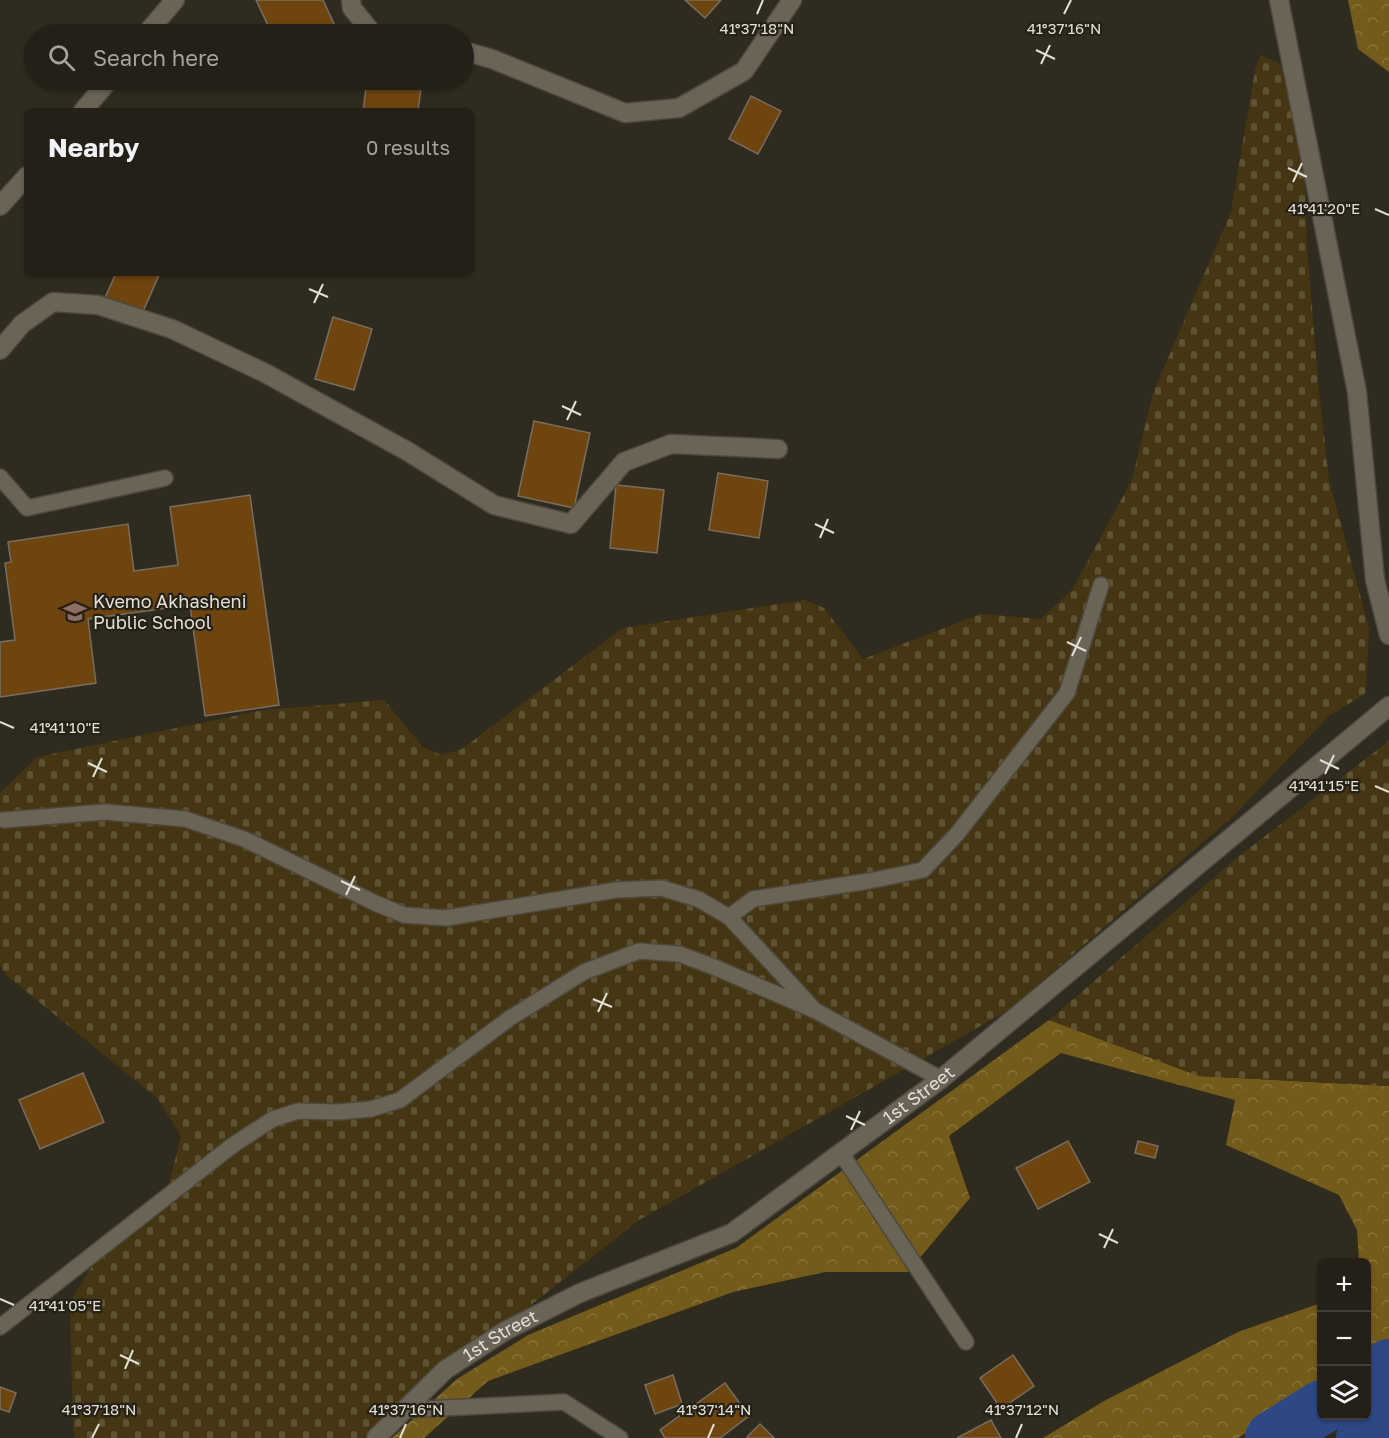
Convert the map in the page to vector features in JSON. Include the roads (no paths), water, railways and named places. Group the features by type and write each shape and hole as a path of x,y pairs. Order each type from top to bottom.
{"street":[{"path":"155,24 175,0"},
{"path":"351,0 352,8 365,24"},
{"path":"474,54 625,113 679,108 744,71 792,0"},
{"path":"1279,0 1357,392 1375,580 1389,635"},
{"path":"86,108 101,90"},
{"path":"0,206 24,179"},
{"path":"0,350 22,324 53,302 98,305 172,329 265,373 407,451 494,505 571,524 624,462 671,444 777,449"},
{"name":"1st Street","path":"376,1438 445,1370 506,1331 580,1293 732,1233 941,1079 1389,706"}],"lane":[{"path":"0,477 27,508 165,477"},
{"path":"729,916 753,899 923,870 964,826 1067,693 1101,585"},
{"path":"3,820 105,812 185,819 244,839 404,915 446,918 616,890 661,888 698,899 729,916 816,1011"},
{"path":"0,1327 233,1145 273,1119 298,1111 338,1112 371,1109 400,1100 433,1073 510,1018 584,972 639,951 679,954 816,1011 941,1079"},
{"path":"840,1153 966,1342"},
{"path":"403,1410 564,1402 621,1438"}],"waterway":[{"path":"1371,1377 1389,1366"},
{"path":"1272,1438 1317,1410"},
{"path":"1363,1438 1389,1421"}],"place":[{"name":"Kvemo Akhasheni Public School","path":"75,612"}]}
